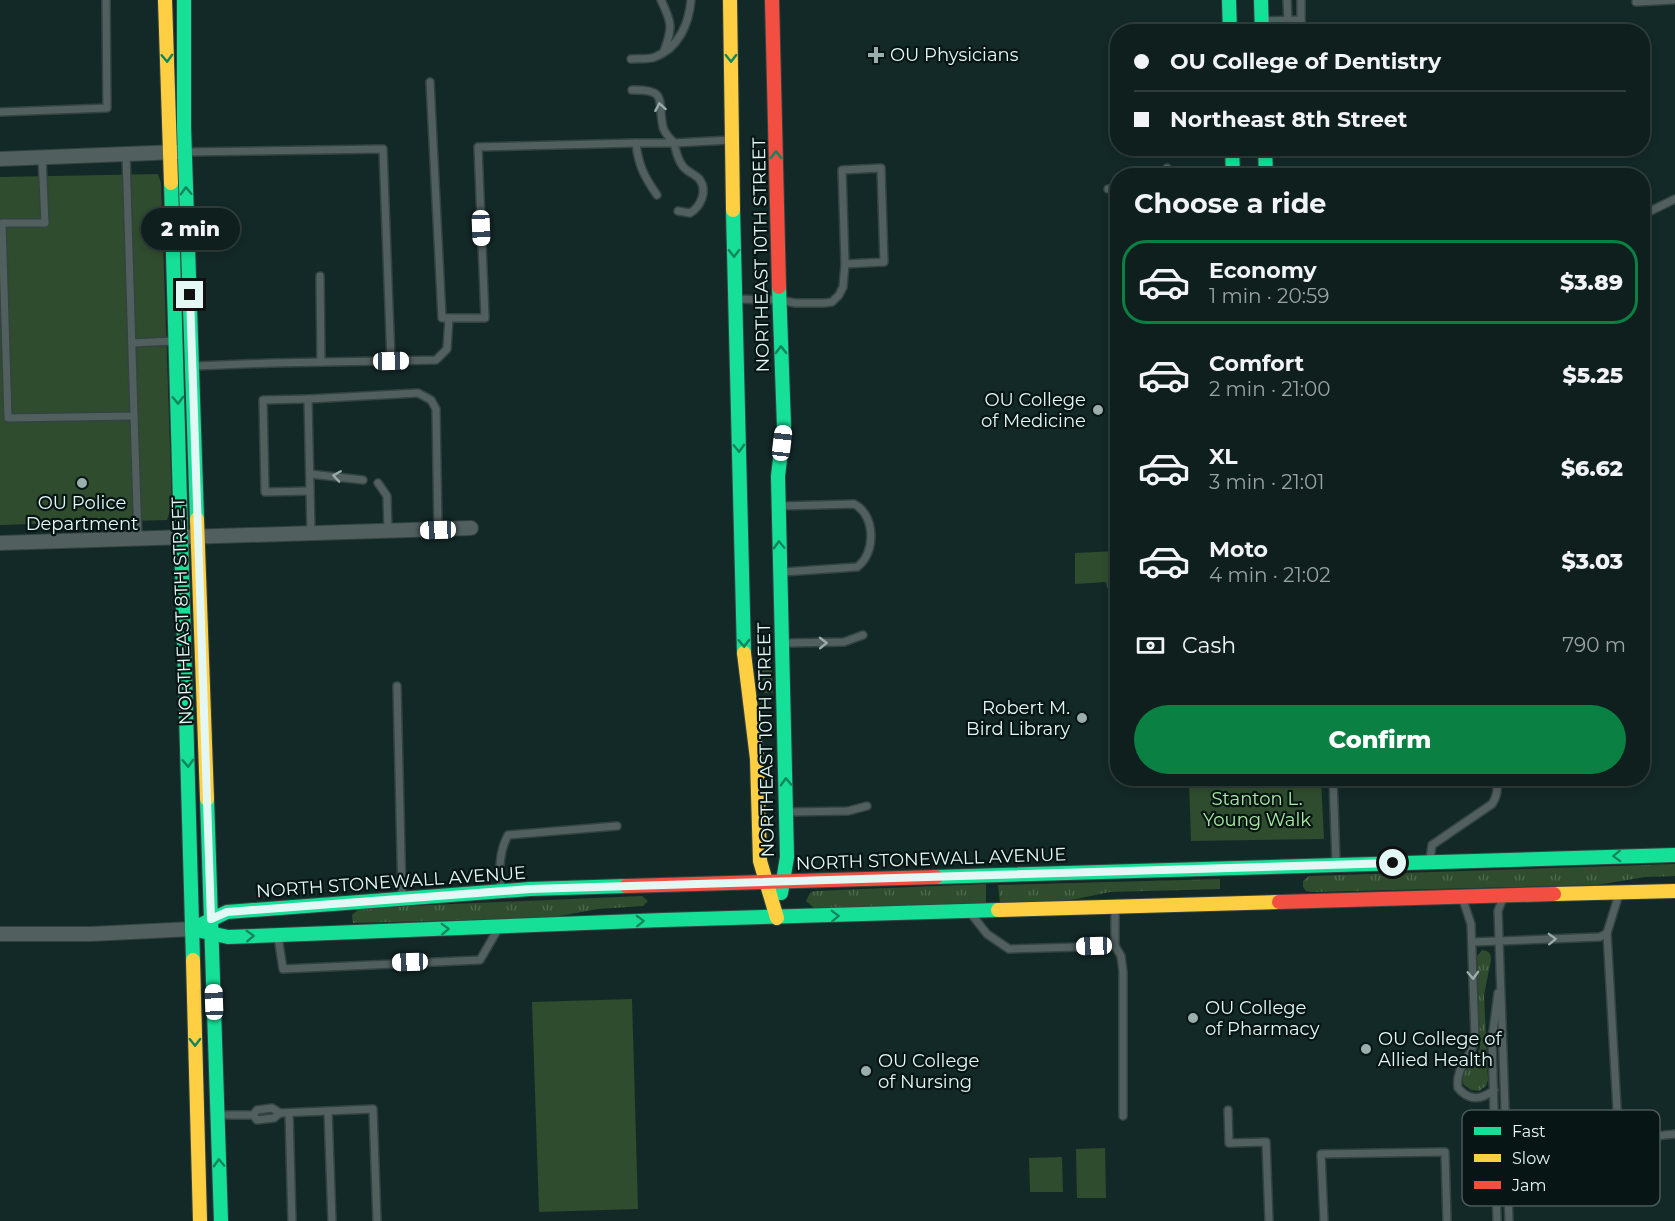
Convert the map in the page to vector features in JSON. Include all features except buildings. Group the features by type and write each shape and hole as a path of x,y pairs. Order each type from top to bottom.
{"main road":[{"name":"NORTHEAST 8TH STREET","path":"165,0 200,1221"},
{"name":"NORTHEAST 8TH STREET","path":"184,0 182,44 185,152 221,1221"},
{"name":"NORTHEAST 10TH STREET","path":"730,0 744,664 757,759 760,861 777,918"},
{"name":"NORTHEAST 10TH STREET","path":"772,0 784,426 778,476 778,506 787,857 777,918"},
{"path":"1229,0 1230,24"},
{"path":"1261,0 1262,24"},
{"name":"NORTH STONEWALL AVENUE","path":"192,929 211,926 227,912 501,891 1675,855"},
{"name":"NORTH STONEWALL AVENUE","path":"211,926 228,937 1115,907 1675,891"}],"street":[{"path":"0,159 185,152"},
{"path":"0,543 471,528"},
{"name":"NORTH STONEWALL AVENUE","path":"0,934 91,934 192,929"}],"lane":[{"path":"0,112 107,108 106,0"},
{"path":"661,0 669,17 671,32 664,52"},
{"path":"631,59 653,58 664,52 680,37 690,15 691,0"},
{"path":"1287,0 1288,21"},
{"path":"1300,0 1301,24"},
{"path":"1636,2 1673,0"},
{"path":"1272,24 1300,21"},
{"path":"430,82 442,318 485,318 477,147 732,140"},
{"path":"632,90 648,90 658,96 661,103 663,130 674,143 677,157 683,168 700,180 702,201 697,209 690,213 678,211"},
{"path":"636,144 642,172 657,195"},
{"path":"185,152 383,149 391,361"},
{"path":"126,154 138,538"},
{"path":"42,157 45,223 2,223 8,418 134,416"},
{"path":"735,299 779,300 795,303 832,302 843,287 845,264 842,170 881,168 884,262 845,264"},
{"path":"1650,211 1675,199"},
{"path":"320,276 321,362"},
{"path":"177,368 436,360 447,349 449,318"},
{"path":"132,343 176,341"},
{"path":"310,491 265,492 262,400 418,393 431,400 436,409 438,530"},
{"path":"308,399 311,534"},
{"path":"310,474 363,480"},
{"path":"378,483 387,496 388,532"},
{"path":"778,506 854,504 860,507 869,522 871,540 867,557 857,567 780,573"},
{"path":"782,643 844,642 863,635"},
{"path":"397,686 402,899"},
{"path":"1333,786 1336,864"},
{"path":"1430,862 1432,845 1492,804 1496,798 1496,786"},
{"path":"786,812 848,811 867,806"},
{"path":"501,891 499,870 503,845 508,834 617,826"},
{"path":"1617,1110 1608,933 1620,893"},
{"path":"1504,896 1498,911 1505,1110"},
{"path":"1462,897 1471,924 1475,1038 1470,1055 1458,1072 1458,1088 1470,1098 1479,1098 1494,1090"},
{"path":"1115,907 1115,946 1120,956 1123,972 1123,1116"},
{"path":"969,912 987,934 1009,949 1115,946"},
{"path":"277,935 283,969 480,960 500,927"},
{"path":"1472,942 1600,937 1608,933"},
{"path":"1494,1110 1493,1032 1500,979"},
{"path":"218,1115 253,1115 257,1120 274,1118 280,1113 374,1109 377,1221"},
{"path":"1228,1110 1229,1143 1266,1142 1269,1221"},
{"path":"328,1111 332,1221"},
{"path":"289,1113 292,1221"},
{"path":"1660,1135 1675,1134"},
{"path":"1324,1221 1321,1154 1445,1152 1447,1221"},
{"path":"1497,1206 1497,1221"},
{"path":"1508,1206 1509,1221"}],"green space":[{"path":"158,174 161,183 172,505 167,520 0,525 0,177"},
{"path":"1110,551 1110,588 1107,588 1106,582 1075,584 1075,553"},
{"path":"765,664 769,664 772,672 773,693 764,693 762,671"},
{"name":"Stanton L. Young Walk","path":"1189,786 1321,786 1324,839 1191,841"},
{"path":"1675,864 1675,876 1645,877 1597,885 1312,892 1306,891 1303,887 1303,881 1309,876"},
{"path":"1220,879 1220,889 1110,892 1057,903 1000,904 998,885"},
{"path":"986,884 986,905 814,908 806,901 810,893 814,891"},
{"path":"642,896 648,901 643,906 598,909 549,918 353,923 352,915 360,908"},
{"path":"1482,950 1489,953 1491,960 1484,995 1488,1080 1486,1086 1479,1091 1471,1090 1464,1085 1462,1079 1464,1071 1473,1064 1480,1048 1477,956"},
{"path":"632,999 638,1209 539,1212 532,1002"},
{"path":"1105,1148 1106,1198 1077,1198 1076,1149"},
{"path":"1062,1157 1063,1192 1030,1192 1029,1158"}],"traffic: fast":[{"path":"184,0 184,127 197,519"},
{"path":"1229,0 1230,24"},
{"path":"1261,0 1262,24"},
{"path":"1232,156 1233,168"},
{"path":"1265,156 1266,168"},
{"path":"171,183 193,960"},
{"path":"733,210 744,653"},
{"path":"779,287 784,426 778,476 787,857 781,893"},
{"path":"207,799 221,1221"},
{"path":"936,877 1675,855"},
{"path":"192,929 227,912 530,889 626,886"},
{"path":"192,929 228,937 998,910"}],"traffic: slow":[{"path":"165,0 171,183"},
{"path":"730,0 733,210"},
{"path":"197,519 207,799"},
{"path":"744,653 757,759 760,861 777,918"},
{"path":"1554,894 1675,891"},
{"path":"998,910 1279,902"},
{"path":"193,960 200,1221"}],"traffic: jam":[{"path":"772,0 779,287"},
{"path":"626,886 936,877"},
{"path":"1279,902 1554,894"}],"place":[{"name":"OU Physicians","path":"876,55"},
{"name":"OU College of Medicine","path":"1098,410"},
{"name":"OU Police Department","path":"82,483"},
{"name":"Robert M. Bird Library","path":"1082,718"},
{"name":"OU College of Pharmacy","path":"1193,1018"},
{"name":"OU College of Allied Health","path":"1366,1049"},
{"name":"OU College of Nursing","path":"866,1071"}],"route":[{"path":"190,295 211,919 227,912 530,889 1393,863"}]}
